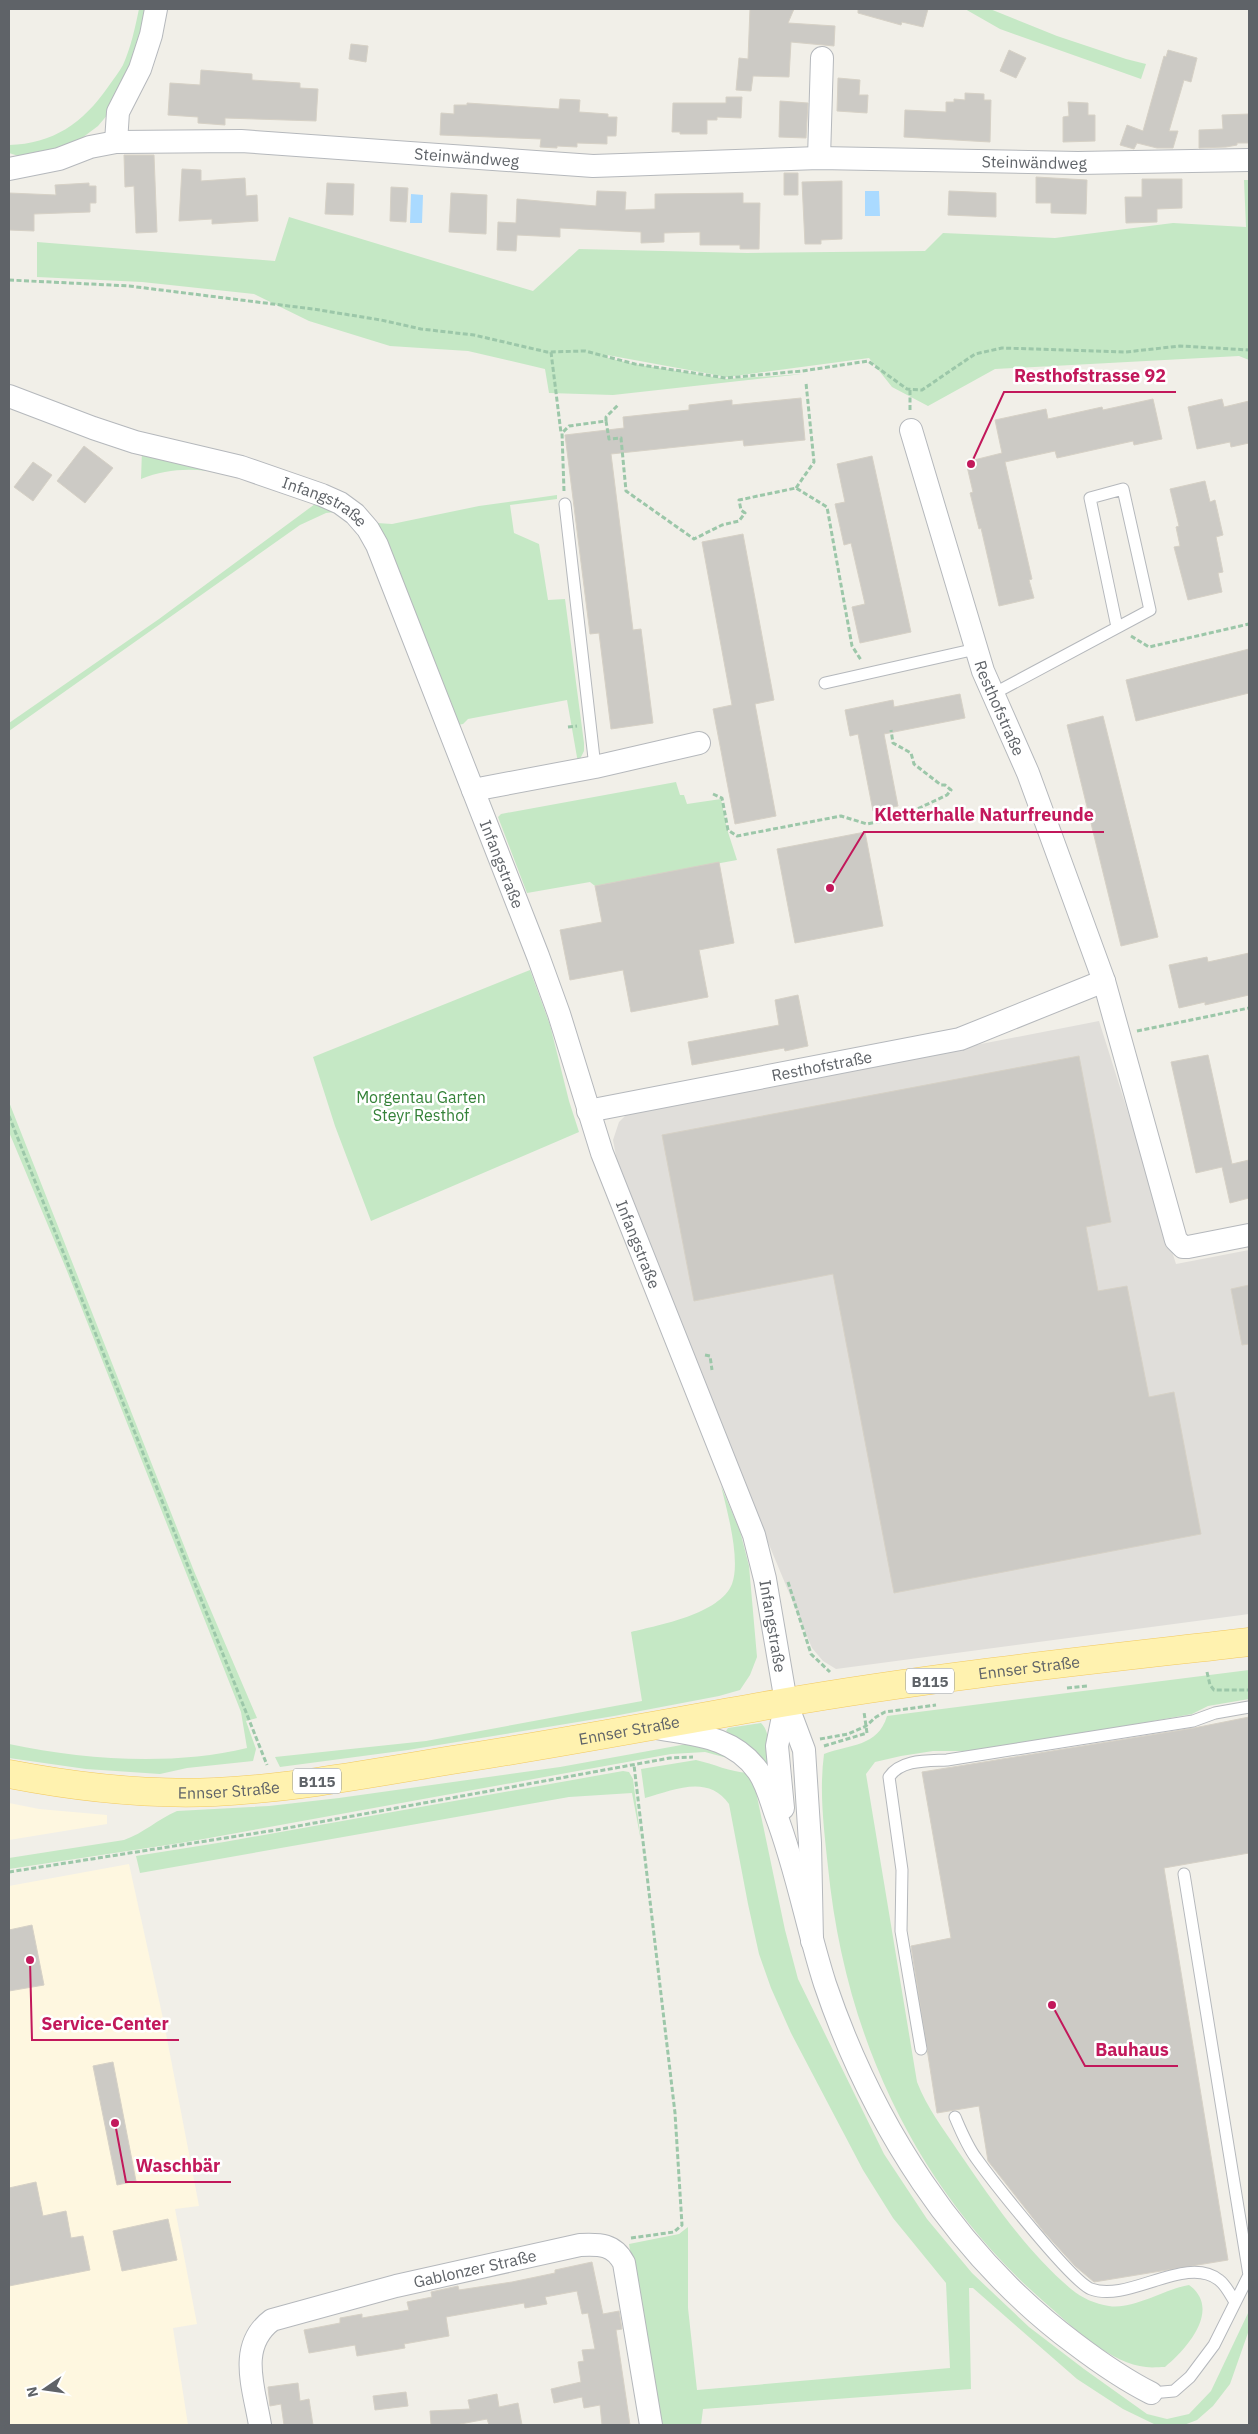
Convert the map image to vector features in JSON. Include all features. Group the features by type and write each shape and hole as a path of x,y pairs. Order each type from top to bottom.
{"main road":[{"name":"Ennser Straße","path":"9,1774 94,1787 167,1792 214,1792 270,1788 652,1727 786,1702 976,1674 1249,1642"}],"street":[{"path":"116,142 118,112 140,69 151,35 156,9"},
{"path":"819,158 822,58"},
{"name":"Steinwändweg","path":"12,172 116,142 241,140 593,166 819,158 1078,163 1249,160"},
{"name":"Infangstraße","path":"9,396 135,442 242,467 322,495 340,503 355,514 368,528 385,563 559,1014 602,1153 754,1535 765,1579 786,1702"},
{"name":"Resthofstraße","path":"911,430 976,649 993,694 1028,773 1104,980 1178,1243 1183,1247 1188,1247 1249,1234"},
{"path":"473,790 698,743"},
{"name":"Resthofstraße","path":"588,1111 960,1039 1104,980"},
{"path":"786,1702 802,1742 810,1843 812,1940"},
{"path":"786,1702 777,1753 788,1848"},
{"path":"652,1727 718,1741 739,1750 762,1778 788,1848 812,1940 837,2014 868,2087 895,2140 925,2187 959,2232 995,2273 1032,2309 1102,2364 1151,2393"},
{"name":"Gablonzer Straße","path":"260,2425 250,2364 251,2350 262,2327 272,2320 396,2286 464,2270 580,2246 598,2244 609,2246"},
{"path":"609,2246 619,2254 626,2272 651,2425"}],"lane":[{"path":"993,694 1117,628 1150,610 1123,489 1090,498 1117,628"},
{"path":"565,504 595,766"},
{"path":"825,683 976,649"},
{"path":"921,2049 901,1931 902,1870 889,1777 893,1770 905,1764 920,1761 947,1760 1193,1721 1214,1713 1249,1707"},
{"path":"1151,2393 1174,2391 1190,2377 1214,2345 1249,2275 1184,1874"},
{"path":"955,2118 975,2157 1062,2264 1088,2288 1104,2292 1122,2290 1176,2274 1200,2273 1219,2280 1235,2302"}],"path":[{"path":"9,280 130,286 313,309 382,320 421,330 474,335 551,352 585,352 635,364 726,378 802,371 868,361 907,389 922,390 975,354 1002,348 1126,352 1180,346 1249,350"},
{"path":"551,352 562,433 565,504"},
{"path":"796,488 814,462 806,384"},
{"path":"619,404 606,417 606,421 609,439 621,438 626,491 694,539 722,525 740,521 745,513 741,510 739,500 796,488 827,507 852,646 868,673"},
{"path":"562,433 569,426 606,421"},
{"path":"1117,628 1149,647 1249,624"},
{"path":"713,794 722,798 728,830 737,836 840,816 867,824 898,818 947,795 951,790 945,785 941,786 914,764 911,753 894,743 891,730"},
{"path":"1119,1034 1249,1008"},
{"path":"9,1116 252,1724 267,1765 270,1788"},
{"path":"680,1351 710,1356 712,1375"},
{"path":"786,1578 811,1654 825,1669 831,1673 836,1673"},
{"path":"1198,1673 1216,1670"},
{"path":"1208,1672 1210,1685 1214,1690 1249,1690"},
{"path":"1062,1689 1091,1685"},
{"path":"802,1742 848,1734 866,1726 885,1712 940,1704"},
{"path":"9,1872 276,1830 634,1765 700,1756"},
{"path":"609,2246 618,2240 674,2232 682,2225 675,2113 634,1765"}],"shaded area":[{"path":"1099,1021 1176,1264 1249,1250 1249,1614 836,1669 823,1661 812,1648 681,1333 617,1161 613,1140 619,1122 628,1113"},
{"path":"9,1803 39,1809 107,1815 107,1824 9,1840"},
{"path":"129,1864 164,2023 199,2206 175,2209 197,2324 173,2328 188,2425 9,2425 9,1886"}],"green space":[{"path":"139,9 151,9 114,107 98,126 74,144 28,159 9,153 9,145 40,141 66,129 98,100 123,65 131,44"},
{"path":"965,9 990,9 1057,36 1146,64 1141,79 1000,29"},
{"path":"1244,180 1249,180 1249,360 1239,356 995,369 928,406 892,387 869,358 727,377 607,355 608,358 634,364 726,379 803,374 613,395 549,393 545,369 468,351 390,346 309,321 254,294 142,282 37,277 37,242 275,261 289,217 533,291 579,249 747,253 925,251 943,233 1055,238 1173,223 1246,227"},
{"path":"142,450 236,471 335,512 326,513 300,525 9,731 9,723 159,619 315,504 251,481 207,471 163,472 141,479"},
{"path":"557,495 557,499 510,505 514,533 539,544 548,600 565,599 584,743 584,751 578,763 567,700 468,719 463,724 453,726 347,498 377,523 392,524 479,506"},
{"path":"676,782 680,795 684,795 687,804 721,799 727,829 737,860 595,886 590,882 527,893 498,817 501,814"},
{"name":"Morgentau Garten Steyr Resthof","path":"530,970 550,1025 569,1101 579,1132 371,1221 335,1126 313,1057"},
{"path":"9,1102 194,1571 257,1718 246,1721 256,1749 253,1761 187,1768 160,1774 86,1769 9,1758 9,1744 68,1754 128,1759 189,1757 247,1748 241,1712 67,1271 9,1132"},
{"path":"721,1486 740,1531 749,1566 757,1657 750,1675 740,1690 719,1696 614,1716 408,1750 280,1767 275,1757 426,1741 642,1701 631,1632 672,1622 702,1611 725,1594 732,1584 735,1562 734,1549"},
{"path":"1249,1670 1249,1699 1208,1706 1192,1714 1120,1727 967,1751 933,1751 901,1756 875,1762 866,1774 917,2082 921,2091 941,2126 1010,2224 1039,2258 1075,2292 1089,2300 1109,2306 1128,2305 1189,2285 1198,2295 1202,2305 1202,2317 1191,2339 1183,2350 1165,2367 1146,2367 1133,2364 1107,2353 1071,2326 1004,2263 962,2215 926,2164 896,2109 871,2052 851,1992 837,1931 824,1825 822,1782 824,1754 870,1739 883,1726 887,1716"},
{"path":"761,1723 769,1744 771,1767 766,1768 726,1731 728,1728"},
{"path":"687,1744 715,1748 731,1759 705,1752 671,1754 187,1842 9,1869 9,1858 124,1840 177,1811 269,1806 339,1798 560,1767"},
{"path":"696,1760 748,1773 755,1787 785,1930 798,1979 884,2154 927,2219 972,2273 1029,2327 1084,2369 1147,2414 1167,2419 1189,2414 1211,2391 1249,2311 1249,2330 1230,2384 1213,2406 1197,2420 1184,2425 1156,2425 1123,2409 1077,2379 973,2288 969,2288 971,2389 703,2409 701,2425 657,2425 629,2244 679,2234 688,2227 688,2308 697,2390 950,2368 946,2283 893,2218 863,2170 791,2033 771,1988 759,1954 729,1804 721,1795 711,1789 701,1787 679,1788 645,1798 641,1769"},
{"path":"623,1771 629,1772 633,1779 641,1841 632,1793 569,1797 140,1873 136,1856 224,1842"}],"water":[{"path":"865,191 879,191 880,216 865,216"},
{"path":"411,194 423,195 422,223 410,223"}],"building":[{"path":"750,9 794,9 788,23 835,26 834,46 791,42 789,77 753,76 751,91 736,90 739,58 748,59"},
{"path":"858,9 928,9 923,27 902,22 901,25 858,13"},
{"path":"351,44 368,46 366,62 349,59"},
{"path":"1009,50 1026,58 1016,78 1000,71"},
{"path":"1168,50 1197,58 1191,82 1184,80 1169,131 1178,131 1173,148 1157,148 1137,143 1134,149 1120,145 1127,125 1143,131 1164,56 1166,57"},
{"path":"201,70 252,74 252,80 300,83 300,88 318,89 316,121 225,118 225,125 198,123 198,117 168,115 170,83 200,85"},
{"path":"838,78 860,80 859,95 868,95 867,113 837,111"},
{"path":"965,93 984,94 984,100 991,100 990,142 904,137 905,110 946,112 946,102 954,102 954,99 965,100"},
{"path":"726,97 742,97 741,118 717,117 717,120 707,120 707,134 680,134 680,132 672,132 673,103 726,103"},
{"path":"560,99 580,100 579,112 608,114 608,117 617,117 616,136 607,136 607,144 577,143 577,147 557,146 557,148 540,147 541,139 440,135 441,113 454,114 454,105 467,105 467,103 559,109"},
{"path":"780,101 808,103 806,138 779,137"},
{"path":"1068,102 1088,103 1088,115 1095,115 1095,141 1063,142 1063,117 1069,116"},
{"path":"1249,114 1249,143 1237,143 1237,145 1226,147 1199,148 1199,130 1223,129 1222,115"},
{"path":"124,155 154,155 157,232 136,233 134,186 125,187"},
{"path":"182,169 201,170 201,181 245,178 246,196 257,195 258,221 212,224 212,219 179,221"},
{"path":"784,173 798,173 798,195 784,195"},
{"path":"1036,177 1087,180 1086,214 1051,213 1051,203 1036,203"},
{"path":"1142,179 1182,179 1182,208 1157,209 1157,222 1126,223 1125,197 1142,197"},
{"path":"842,181 842,239 821,240 821,244 805,244 802,182"},
{"path":"89,183 89,186 96,186 96,203 90,203 90,212 34,214 34,231 9,230 9,193 56,195 55,185"},
{"path":"327,183 354,184 353,215 325,214"},
{"path":"391,187 408,188 406,222 390,221"},
{"path":"597,191 626,192 625,210 655,209 655,194 743,193 743,203 760,203 759,249 740,249 740,245 700,245 700,232 664,233 664,242 641,243 641,232 560,228 560,237 517,235 516,251 497,250 498,222 516,223 517,199 596,206"},
{"path":"949,191 996,193 996,217 948,215"},
{"path":"451,193 487,195 486,234 449,232"},
{"path":"801,398 805,440 744,446 743,440 611,454 633,630 641,629 653,723 611,729 599,633 590,634 565,435 624,428 623,417 689,410 689,405 732,400 732,405"},
{"path":"1153,399 1162,439 1134,445 1133,441 1057,458 1055,451 1005,462 1032,579 1029,580 1034,598 999,606 981,528 979,529 970,493 973,492 966,462 1002,453 995,420 1046,409 1048,419 1102,407 1103,410"},
{"path":"1222,399 1224,407 1249,401 1249,443 1231,447 1230,442 1197,449 1188,407"},
{"path":"84,446 113,468 85,503 57,481"},
{"path":"872,456 911,632 860,643 852,607 865,604 851,543 844,545 835,504 845,502 837,464"},
{"path":"33,462 52,475 33,501 14,487"},
{"path":"1205,481 1210,502 1215,500 1223,535 1216,537 1223,572 1218,573 1222,592 1188,600 1174,547 1180,546 1176,527 1179,526 1170,489"},
{"path":"743,534 774,700 755,704 776,816 735,824 713,709 732,705 702,542"},
{"path":"1249,649 1249,693 1136,721 1126,680"},
{"path":"960,694 965,718 884,734 898,806 873,811 858,734 850,736 845,710 893,700 894,707"},
{"path":"1103,716 1158,937 1121,946 1067,725"},
{"path":"865,832 883,926 795,943 777,849"},
{"path":"719,862 734,943 699,950 708,997 631,1012 623,970 570,980 560,930 602,922 595,886"},
{"path":"1249,953 1249,995 1205,1005 1205,1002 1179,1008 1169,965 1207,957 1208,962"},
{"path":"798,995 808,1046 785,1051 784,1048 692,1065 688,1042 779,1025 775,1000"},
{"path":"1208,1055 1232,1164 1249,1160 1249,1198 1230,1203 1222,1167 1196,1173 1171,1062"},
{"path":"1079,1056 1111,1222 1086,1227 1098,1291 1127,1286 1149,1397 1174,1392 1201,1534 894,1593 833,1274 694,1301 662,1135"},
{"path":"1249,1285 1249,1344 1242,1345 1231,1289"},
{"path":"1249,1717 1249,1853 1164,1868 1228,2260 1094,2282 1075,2266 1044,2232 988,2161 979,2106 937,2113 911,1946 951,1938 922,1772 1194,1728"},
{"path":"32,1925 44,1985 9,1991 9,1930"},
{"path":"113,2062 136,2181 117,2185 93,2066"},
{"path":"36,2182 43,2216 66,2211 71,2238 83,2236 90,2270 9,2286 9,2188"},
{"path":"168,2219 177,2260 122,2271 113,2231"},
{"path":"592,2262 603,2314 619,2311 622,2329 616,2330 630,2425 602,2425 600,2405 584,2408 582,2397 554,2403 551,2389 581,2382 578,2362 584,2361 582,2350 595,2349 588,2313 582,2314 577,2291 545,2297 547,2304 525,2308 524,2303 446,2317 449,2336 404,2344 405,2348 357,2356 355,2345 309,2353 304,2330 340,2323 340,2318 362,2314 362,2318 409,2310 407,2302 432,2297 431,2292 458,2286 459,2290 512,2282 555,2273 555,2270"},
{"path":"298,2383 300,2401 309,2399 313,2425 284,2425 281,2404 270,2406 268,2387"},
{"path":"406,2392 408,2406 375,2410 373,2396"},
{"path":"497,2394 499,2407 518,2403 522,2425 489,2425 487,2419 455,2425 431,2425 430,2411 470,2409 468,2400"}],"place":[{"name":"Resthofstrasse 92","path":"971,464"},
{"name":"Kletterhalle Naturfreunde","path":"830,888"},
{"name":"Service-Center","path":"30,1960"},
{"name":"Bauhaus","path":"1052,2005"},
{"name":"Waschbär","path":"115,2123"}]}
